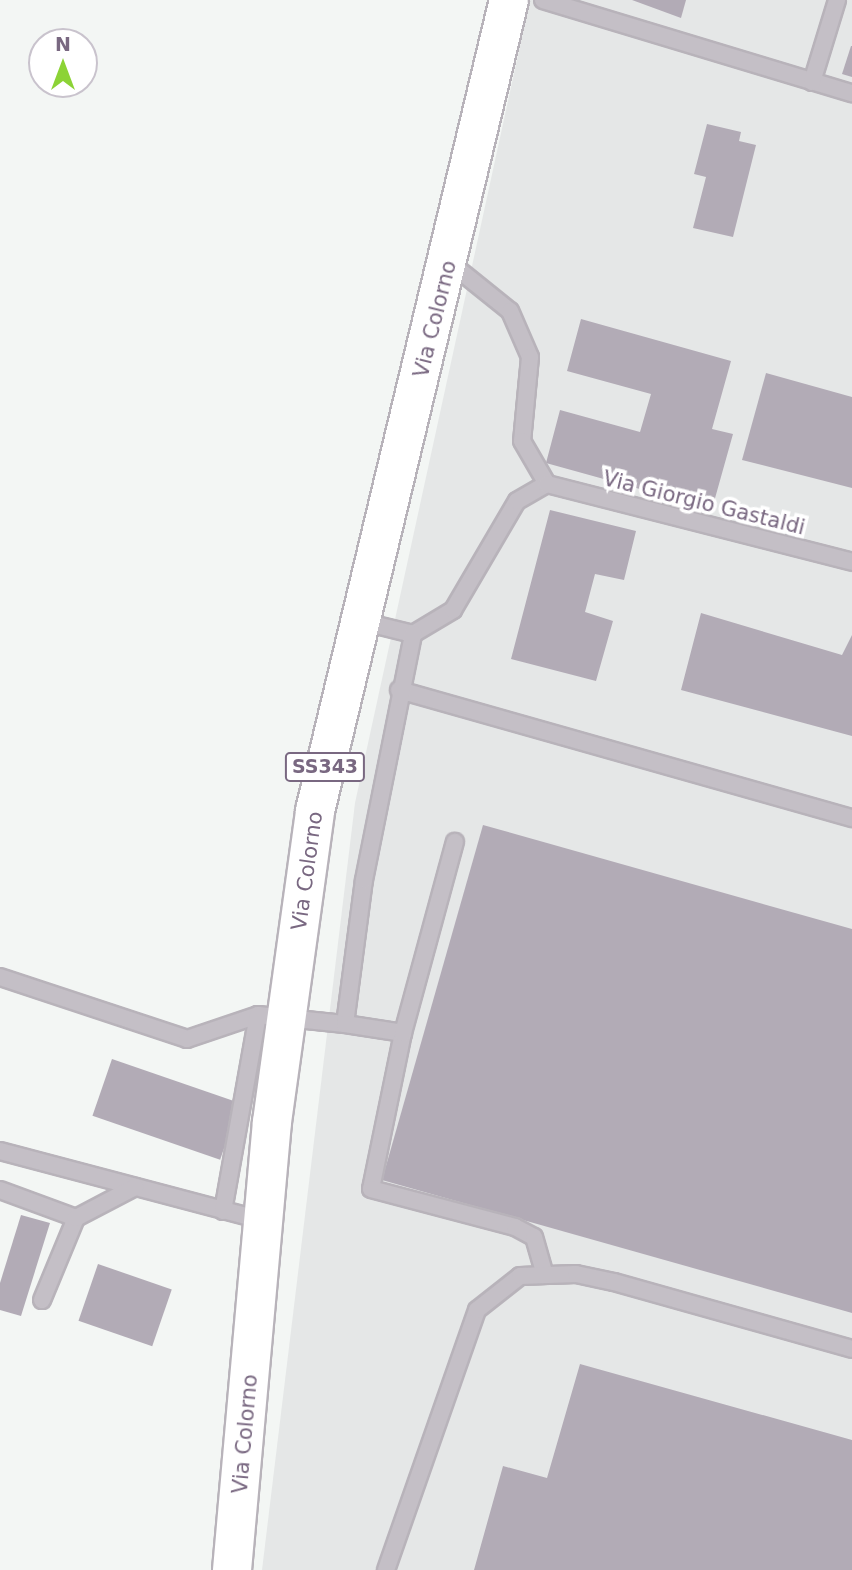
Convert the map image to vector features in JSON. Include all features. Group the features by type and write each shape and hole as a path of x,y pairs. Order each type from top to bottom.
{"main road":[{"name":"Via Colorno","path":"235,1564 262,1220 272,1015 315,811 449,262 509,0"}],"lane":[{"path":"543,0 852,93"},
{"path":"812,82 837,0"},
{"path":"360,621 413,634 453,610 517,501 547,484 523,441 530,357 510,311 449,262"},
{"name":"Via Giorgio Gastaldi","path":"547,484 852,562"},
{"path":"345,1024 399,691 413,634"},
{"path":"399,691 852,817"},
{"path":"455,842 403,1033 371,1189 514,1227 534,1237 544,1272"},
{"path":"0,977 187,1039 272,1015 403,1033"},
{"path":"223,1211 272,1015"},
{"path":"0,1151 262,1220"},
{"path":"43,1300 76,1218 135,1187"},
{"path":"0,1190 76,1218"},
{"path":"386,1570 477,1310 502,1287 544,1272 614,1282 852,1349"}],"shaded area":[{"path":"530,0 852,0 852,1570 262,1570 355,803"}],"building":[{"path":"632,0 686,0 681,18"},
{"path":"852,46 852,77 842,74"},
{"path":"707,124 741,132 739,141 756,145 733,237 693,228 706,177 694,174"},
{"path":"581,319 731,361 712,429 733,434 712,509 546,463 560,410 640,432 651,394 567,371"},
{"path":"766,373 852,397 852,488 742,460"},
{"path":"550,510 636,531 624,580 595,574 585,612 613,621 596,681 511,659"},
{"path":"701,613 842,655 852,635 852,736 681,690"},
{"path":"483,825 852,929 852,1313 382,1180"},
{"path":"112,1059 240,1103 220,1160 92,1116"},
{"path":"21,1215 50,1223 21,1316 0,1310 0,1283"},
{"path":"98,1264 172,1289 152,1346 78,1321"},
{"path":"580,1364 852,1440 852,1570 474,1570 503,1466 547,1478"}]}
